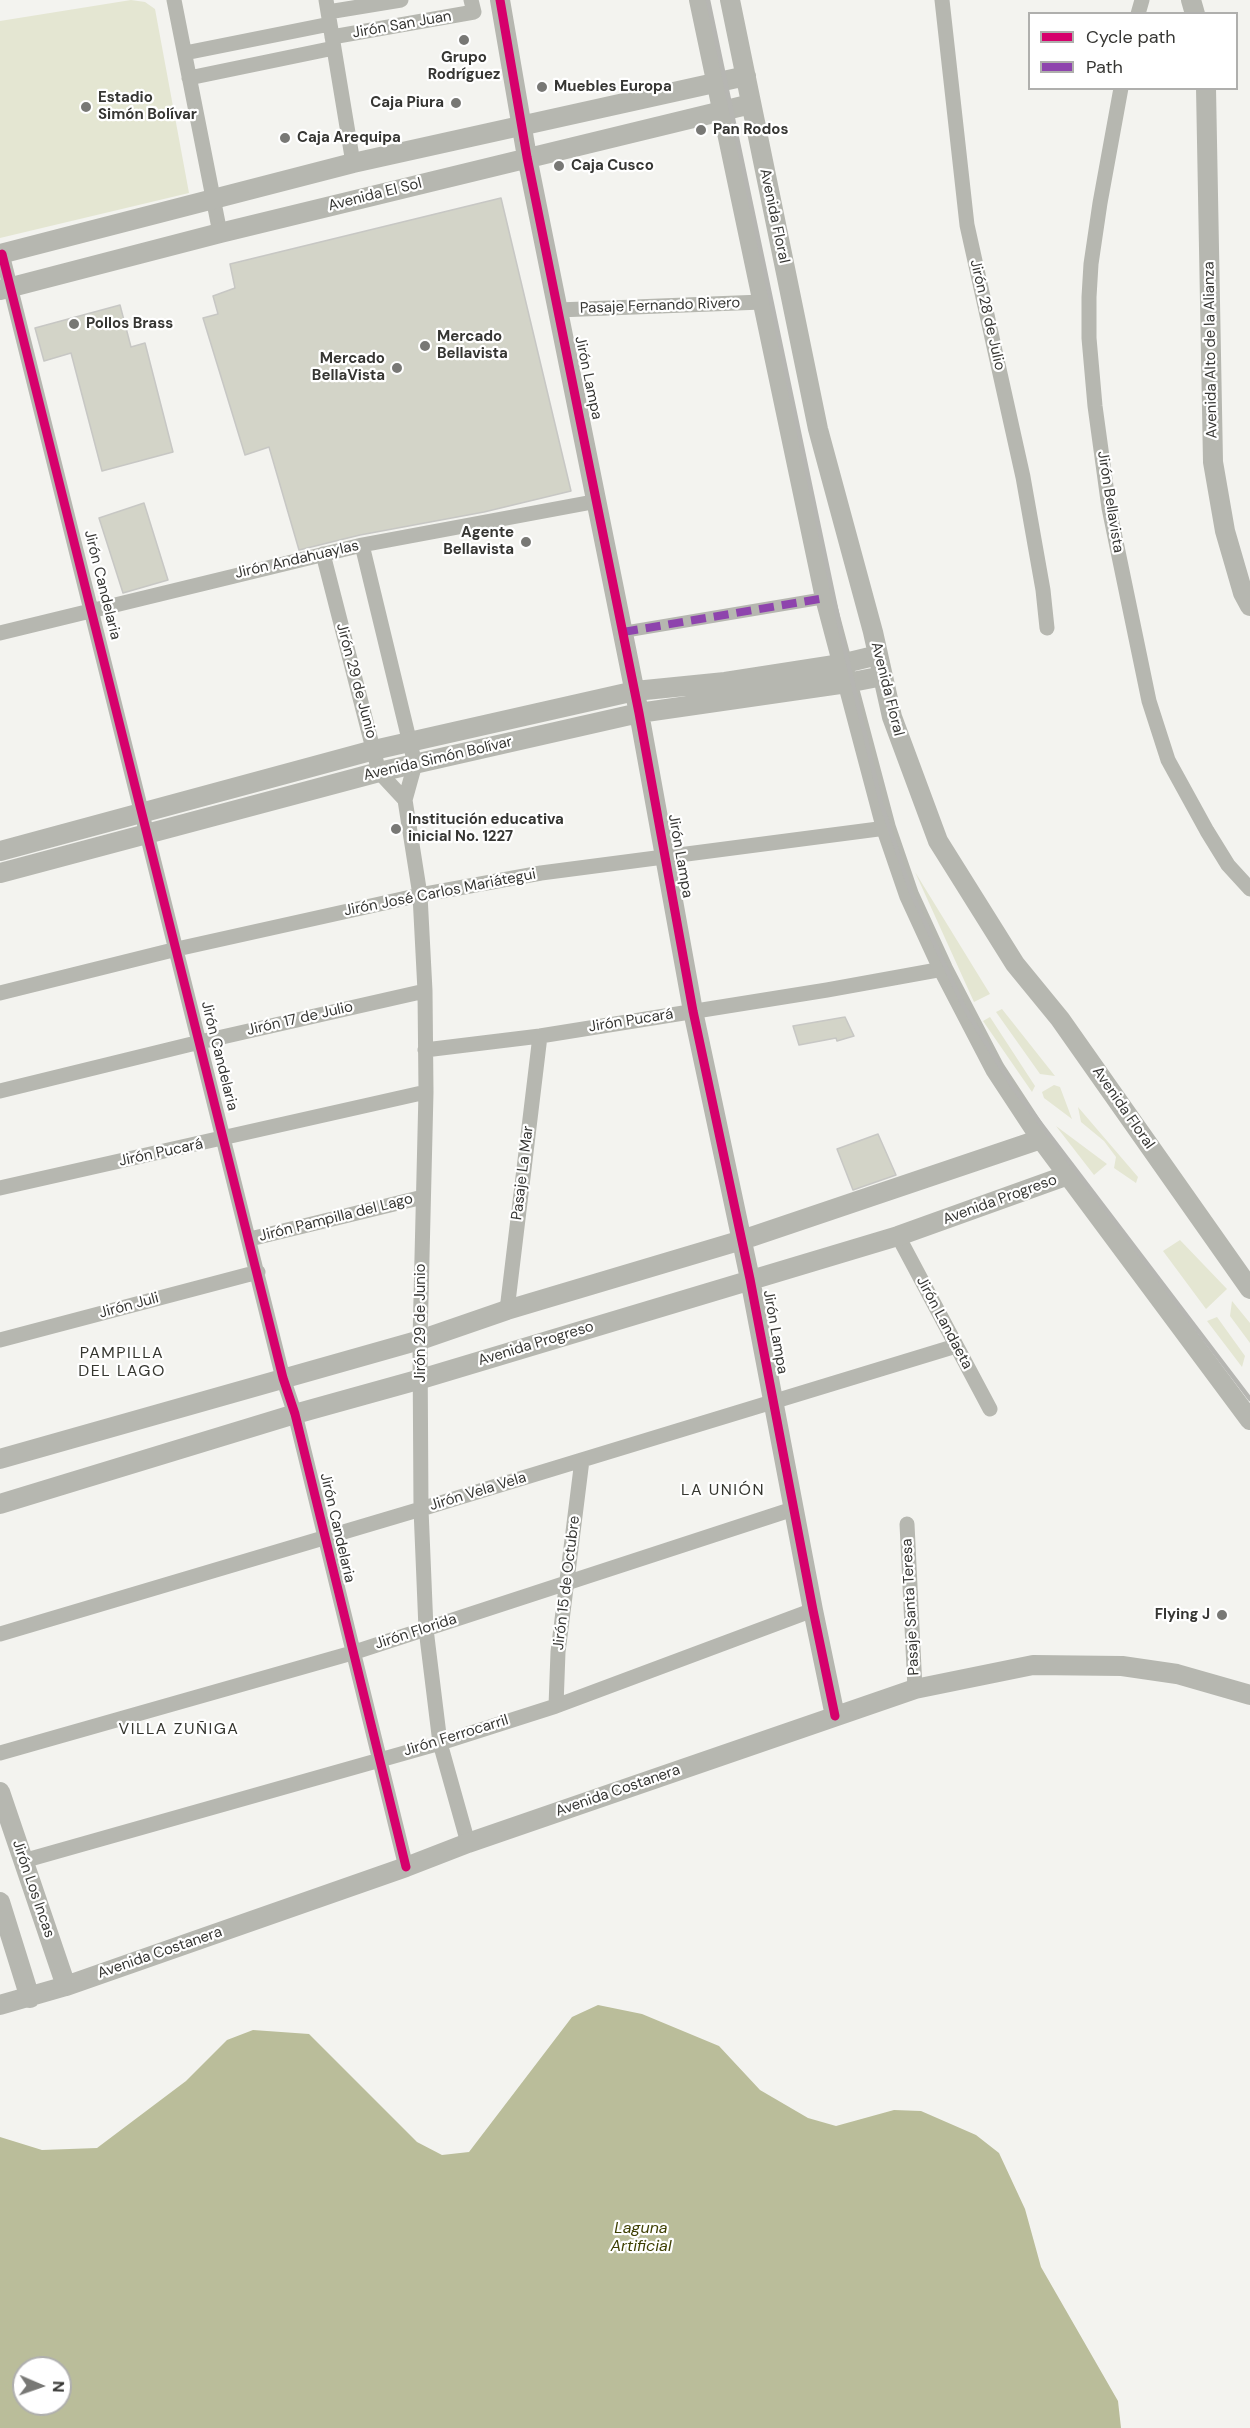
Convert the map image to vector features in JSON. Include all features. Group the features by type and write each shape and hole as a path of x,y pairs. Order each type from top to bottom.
{"street":[{"path":"174,0 220,233"},
{"name":"Jirón San Juan","path":"189,78 330,24 402,0"},
{"name":"Jirón San Juan","path":"185,53 330,24 474,12 471,0"},
{"name":"Jirón Lampa","path":"500,0 527,157 598,501 693,1011 750,1279 835,1716"},
{"name":"Avenida Floral","path":"699,0 825,598 886,828 909,895 943,969 995,1069 1041,1138 1250,1420"},
{"name":"Avenida Floral","path":"730,0 818,429 878,655 892,717 938,841 1015,964 1060,1019 1250,1289"},
{"name":"Jirón 28 de Julio","path":"942,0 968,225 1023,477 1047,628"},
{"path":"330,24 353,163"},
{"path":"1,254 353,163 746,76"},
{"name":"Jirón Bellavista","path":"1121,90 1090,264 1089,297 1089,338 1095,406 1109,508 1149,701 1168,760 1228,865 1250,889"},
{"name":"Avenida Alto de la Alianza","path":"1206,90 1213,462 1225,531 1243,593 1250,606"},
{"name":"Avenida El Sol","path":"6,288 527,157 751,104"},
{"name":"Jirón Candelaria","path":"1,254 6,288 92,609 283,1378 295,1414 323,1537 406,1867"},
{"name":"Pasaje Fernando Rivero","path":"558,310 762,302"},
{"name":"Jirón Andahuaylas","path":"0,633 362,545 598,501"},
{"name":"Jirón 29 de Junio","path":"362,545 415,765 405,800 420,895 424,991 426,1092 420,1340 421,1509 426,1629 440,1743 468,1843"},
{"name":"Jirón 29 de Junio","path":"323,554 379,772"},
{"path":"623,632 825,598"},
{"name":"Avenida Simón Bolívar","path":"0,850 374,750 634,691 725,682 841,664 878,655"},
{"name":"Avenida Simón Bolívar","path":"0,873 379,772 639,713 883,676"},
{"path":"379,772 405,800"},
{"name":"Jirón José Carlos Mariátegui","path":"0,993 177,949 420,895 541,873 886,828"},
{"name":"Jirón Pucará","path":"425,1050 540,1035 943,969"},
{"name":"Jirón 17 de Julio","path":"0,1091 424,991"},
{"name":"Pasaje La Mar","path":"507,1310 540,1035"},
{"name":"Jirón Pucará","path":"0,1188 426,1092"},
{"path":"0,1459 420,1340 507,1310 742,1240 1041,1138"},
{"name":"Avenida Progreso","path":"0,1504 295,1414 421,1379 898,1236 1068,1175"},
{"name":"Jirón Pampilla del Lago","path":"250,1239 423,1197"},
{"name":"Jirón Landaeta","path":"898,1236 990,1409"},
{"name":"Jirón Juli","path":"0,1340 258,1272"},
{"name":"Jirón Vela Vela","path":"0,1634 956,1346"},
{"name":"Jirón 15 de Octubre","path":"556,1706 558,1652 582,1460"},
{"name":"Jirón Florida","path":"0,1753 352,1653 793,1509"},
{"name":"Pasaje Santa Teresa","path":"908,1524 915,1689"},
{"name":"Jirón Ferrocarril","path":"23,1862 440,1743 556,1706 813,1610"},
{"name":"Avenida Costanera","path":"0,2005 66,1986 406,1867 468,1843 915,1689 1034,1665 1122,1666 1177,1674 1250,1695"},
{"name":"Jirón Los Incas","path":"0,1792 66,1986"},
{"path":"0,1902 30,1998"}],"shaded area":[{"name":"Estadio Simón Bolívar","path":"131,0 145,2 155,9 189,193 0,238 0,21"},
{"path":"915,872 990,994 974,1002"},
{"path":"1002,1009 1055,1076 1040,1074 996,1012"},
{"path":"990,1017 1035,1086 1032,1092 983,1021"},
{"path":"1054,1085 1060,1087 1072,1119 1044,1098 1042,1092"},
{"path":"1078,1107 1138,1177 1136,1183 1114,1168 1116,1157 1104,1141 1081,1122"},
{"path":"1056,1126 1107,1164 1094,1175"},
{"path":"1180,1240 1227,1289 1206,1309 1163,1251"},
{"path":"1232,1301 1250,1323 1250,1343 1230,1316"},
{"path":"1217,1317 1245,1356 1242,1367 1207,1321"}],"water":[{"name":"Laguna Artificial","path":"598,2005 642,2014 719,2046 760,2090 808,2118 836,2126 894,2110 921,2111 976,2135 999,2153 1025,2209 1041,2267 1118,2401 1121,2428 0,2428 0,2137 42,2150 97,2148 186,2081 227,2040 253,2030 309,2034 417,2142 442,2155 469,2152 572,2017"}],"building":[{"name":"Mercado BellaVista","path":"501,198 571,491 484,512 360,535 299,550 269,447 245,455 203,318 218,314 213,296 235,288 230,264"},
{"path":"120,305 131,347 145,343 173,452 102,471 71,353 44,361 35,328"},
{"path":"144,503 168,580 123,593 99,518"},
{"path":"845,1017 854,1036 837,1041 836,1038 799,1045 793,1026"},
{"path":"878,1134 896,1175 853,1190 837,1149"}],"railway":[{"path":"708,0 842,637 881,803 911,892 964,1007 1015,1090 1250,1399"}],"marked path":[{"path":"623,632 825,598"}],"cycle path":[{"path":"500,0 527,157 639,713 693,1011 750,1279 835,1716"},
{"path":"2,254 283,1378 295,1414 406,1867"}],"place":[{"name":"Grupo Rodríguez","path":"464,40"},
{"name":"Muebles Europa","path":"542,87"},
{"name":"Caja Piura","path":"456,103"},
{"name":"Estadio Simón Bolívar","path":"86,107"},
{"name":"Pan Rodos","path":"701,130"},
{"name":"Caja Arequipa","path":"285,138"},
{"name":"Caja Cusco","path":"559,166"},
{"name":"Pollos Brass","path":"74,324"},
{"name":"Mercado Bellavista","path":"425,346"},
{"name":"Mercado BellaVista","path":"397,368"},
{"name":"Agente Bellavista","path":"526,542"},
{"name":"Institución educativa inicial No. 1227","path":"396,829"},
{"name":"Flying J","path":"1222,1615"}],"district":[{"name":"PAMPILLA DEL LAGO","path":"122,1363"},
{"name":"LA UNIÓN","path":"723,1491"},
{"name":"VILLA ZUÑIGA","path":"179,1730"}]}
